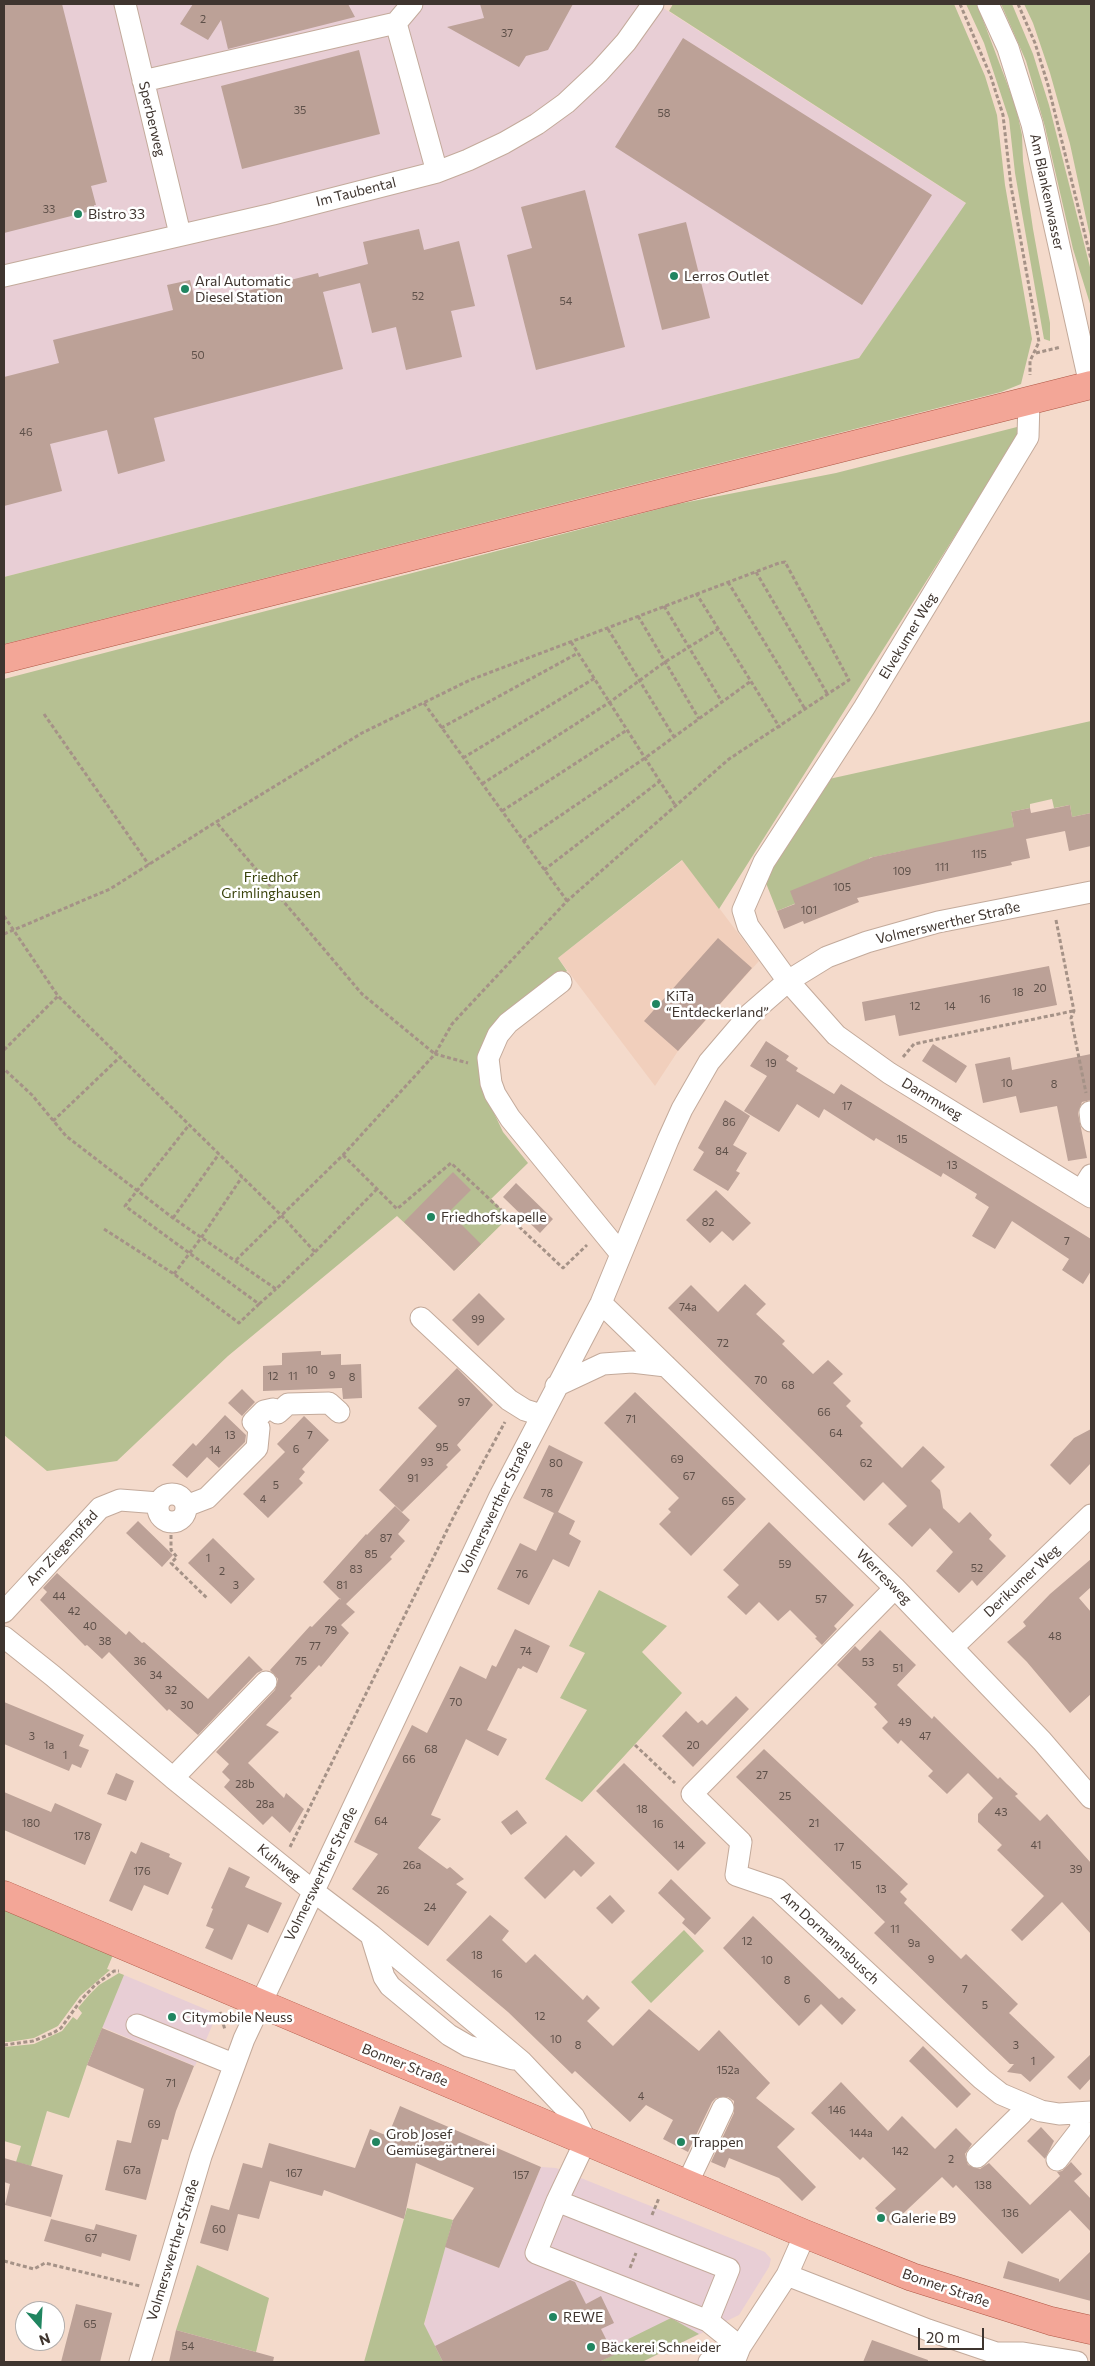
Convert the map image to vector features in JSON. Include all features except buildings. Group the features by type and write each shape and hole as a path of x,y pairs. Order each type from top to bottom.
{"main road":[{"path":"4,659 1091,385"},
{"name":"Bonner Straße","path":"4,1895 263,1995 687,2184 912,2277 1050,2321 1091,2330"}],"street":[{"name":"Sperberweg","path":"125,4 180,234"},
{"path":"143,81 396,23 412,4"},
{"name":"Im Taubental","path":"4,276 437,172 504,143 537,124 566,103 599,72 626,42 653,4"},
{"name":"Am Blankenwasser","path":"988,4 1008,48 1032,124 1091,385"},
{"path":"396,23 437,172"},
{"name":"Elvekumer Weg","path":"788,981 744,918 745,901 764,862 864,708 1028,437 1029,400"},
{"name":"Volmerswerther Straße","path":"140,2362 160,2291 177,2243 201,2156 233,2064 263,1995 541,1414 601,1302 675,1124 710,1062 743,1020 788,981 827,957 867,942 938,922 1091,892"},
{"name":"Dammweg","path":"788,981 836,1035 889,1073 1088,1188"},
{"path":"561,982 503,1029 492,1047 488,1058 488,1068 493,1088 502,1107 601,1232 621,1254"},
{"name":"Werresweg","path":"601,1302 895,1588 1042,1742 1091,1798"},
{"path":"421,1318 515,1404 525,1410 541,1414"},
{"path":"556,1386 604,1364 632,1362 666,1366"},
{"path":"159,1503 160,1515 171,1522 182,1518 186,1506 207,1498 257,1448 259,1428 253,1422 264,1411 273,1409 278,1413 288,1404 329,1402 339,1412"},
{"name":"Am Ziegenpfad","path":"4,1612 105,1504 120,1500 159,1503 163,1497 177,1494 183,1499 186,1506"},
{"name":"Derikumer Weg","path":"953,1647 1091,1516"},
{"path":"692,1794 895,1588"},
{"name":"Kuhweg","path":"4,1637 54,1676 173,1778 313,1891 371,1935 520,2061 574,2118 586,2140"},
{"path":"173,1778 266,1682"},
{"name":"Am Dormannsbusch","path":"692,1794 740,1842 736,1875 777,1889 1000,2094 1025,2106 1059,2114 1086,2113"},
{"path":"137,2025 233,2064"},
{"path":"977,2157 1021,2114 1025,2106"},
{"path":"687,2184 723,2108"},
{"path":"1057,2160 1081,2129 1086,2113"},
{"path":"586,2140 557,2201 536,2253 708,2321 737,2354"},
{"path":"557,2201 729,2269 708,2321"},
{"path":"709,2362 737,2354 787,2275 805,2234"},
{"path":"787,2275 928,2330 996,2353 1023,2352 1076,2362"}],"path":[{"path":"960,4 991,77 1003,115 1011,186 1039,342 1030,361 1029,400"},
{"path":"1018,4 1035,43 1048,85 1091,258"},
{"path":"4,934 14,932 110,890 216,822 362,733 470,680 608,629 696,593 785,562 849,680 780,728 729,759 567,901 452,1024 435,1054 343,1155 236,1260"},
{"path":"756,572 828,695"},
{"path":"728,582 805,709"},
{"path":"696,593 780,728"},
{"path":"664,606 722,702"},
{"path":"638,616 699,719"},
{"path":"608,629 674,737"},
{"path":"482,784 610,702 639,679 688,646 718,629"},
{"path":"571,642 675,805"},
{"path":"441,728 578,653"},
{"path":"463,758 594,678"},
{"path":"523,841 645,758 751,681"},
{"path":"424,703 567,901"},
{"path":"44,714 149,865"},
{"path":"502,811 627,730"},
{"path":"544,870 660,781"},
{"path":"216,822 362,994 435,1054 488,1068"},
{"path":"1052,900 1074,1011 1071,1018 1090,1117"},
{"path":"4,916 58,996 281,1215 315,1252"},
{"path":"4,1050 58,996"},
{"path":"889,1073 914,1044 1074,1011"},
{"path":"53,1121 120,1057"},
{"path":"4,1069 32,1095 66,1136 173,1218 276,1289"},
{"path":"189,1125 138,1192 125,1206 259,1304"},
{"path":"173,1218 219,1154"},
{"path":"343,1155 397,1209 452,1163 563,1268 601,1232"},
{"path":"174,1274 202,1238 242,1177"},
{"path":"104,1229 174,1274 239,1323 315,1252 377,1189"},
{"path":"281,1865 454,1514 515,1404"},
{"path":"171,1522 171,1550 178,1557 171,1563 208,1599"},
{"path":"635,1745 678,1786 692,1794"},
{"path":"623,2287 655,2208"},
{"path":"4,2261 34,2269 45,2263 160,2291"}],"shaded area":[{"path":"4,4 657,4 967,204 859,358 4,577"},
{"name":"KiTa “Entdeckerland”","path":"683,860 759,961 678,1051 655,1086 558,958"},
{"path":"124,1975 217,2014 195,2066 102,2027"},
{"path":"541,2167 556,2168 765,2252 771,2259 769,2267 739,2315 642,2362 427,2362 424,2325 445,2247 499,2268"}],"green space":[{"path":"673,4 954,4 985,76 997,115 1005,185 1032,339 1021,384 1001,392 4,644 4,577 859,358 966,203 669,11"},
{"path":"966,4 977,4 1016,107 1022,135 1023,161 1033,229 1050,323 1050,341 1044,339 1015,173 1009,119 984,43"},
{"path":"1001,4 1012,4 1033,54 1049,105 1091,271 1091,307 1073,249 1045,127 1026,61"},
{"path":"1024,4 1091,4 1091,241 1070,144 1050,73 1033,23"},
{"name":"Friedhof Grimlinghausen","path":"1017,427 1018,436 719,909 682,860 558,958 567,971 495,1029 485,1094 503,1132 528,1163 491,1199 509,1217 455,1270 397,1216 228,1356 117,1461 47,1471 4,1435 4,679 678,504 836,473"},
{"path":"1091,721 1091,813 1072,817 1070,805 1054,808 1052,799 1030,804 1030,808 1011,812 1017,841 907,850 869,858 872,872 777,911 764,878 829,779"},
{"path":"599,1590 667,1626 642,1652 682,1693 582,1802 545,1779 587,1710 560,1698 585,1653 569,1646"},
{"path":"4,1909 113,1955 107,1969 110,1970 80,1996 58,2026 34,2038 9,2042 4,2042"},
{"path":"684,1930 704,1951 651,2003 631,1982"},
{"path":"119,1973 124,1975 87,2065 69,2118 47,2111 31,2166 16,2162 21,2146 4,2141 4,2047 34,2044 62,2031 73,2017 77,2020 82,2013 78,2008 89,1995 99,1985"},
{"path":"407,2208 453,2220 424,2324 443,2362 364,2362"},
{"path":"197,2265 269,2298 256,2352 176,2330"},
{"path":"671,2318 699,2334 642,2362 599,2362 613,2355 610,2348"}],"place":[{"name":"Bistro 33","path":"78,214"},
{"name":"Lerros Outlet","path":"674,276"},
{"name":"Aral Automatic Diesel Station","path":"185,289"},
{"name":"KiTa “Entdeckerland”","path":"656,1004"},
{"name":"Friedhofskapelle","path":"431,1217"},
{"name":"Citymobile Neuss","path":"172,2017"},
{"name":"Grob Josef Gemüsegärtnerei","path":"376,2142"},
{"name":"Trappen","path":"681,2142"},
{"name":"Galerie B9","path":"881,2218"},
{"name":"REWE","path":"553,2317"},
{"name":"Bäckerei Schneider","path":"591,2347"}]}
